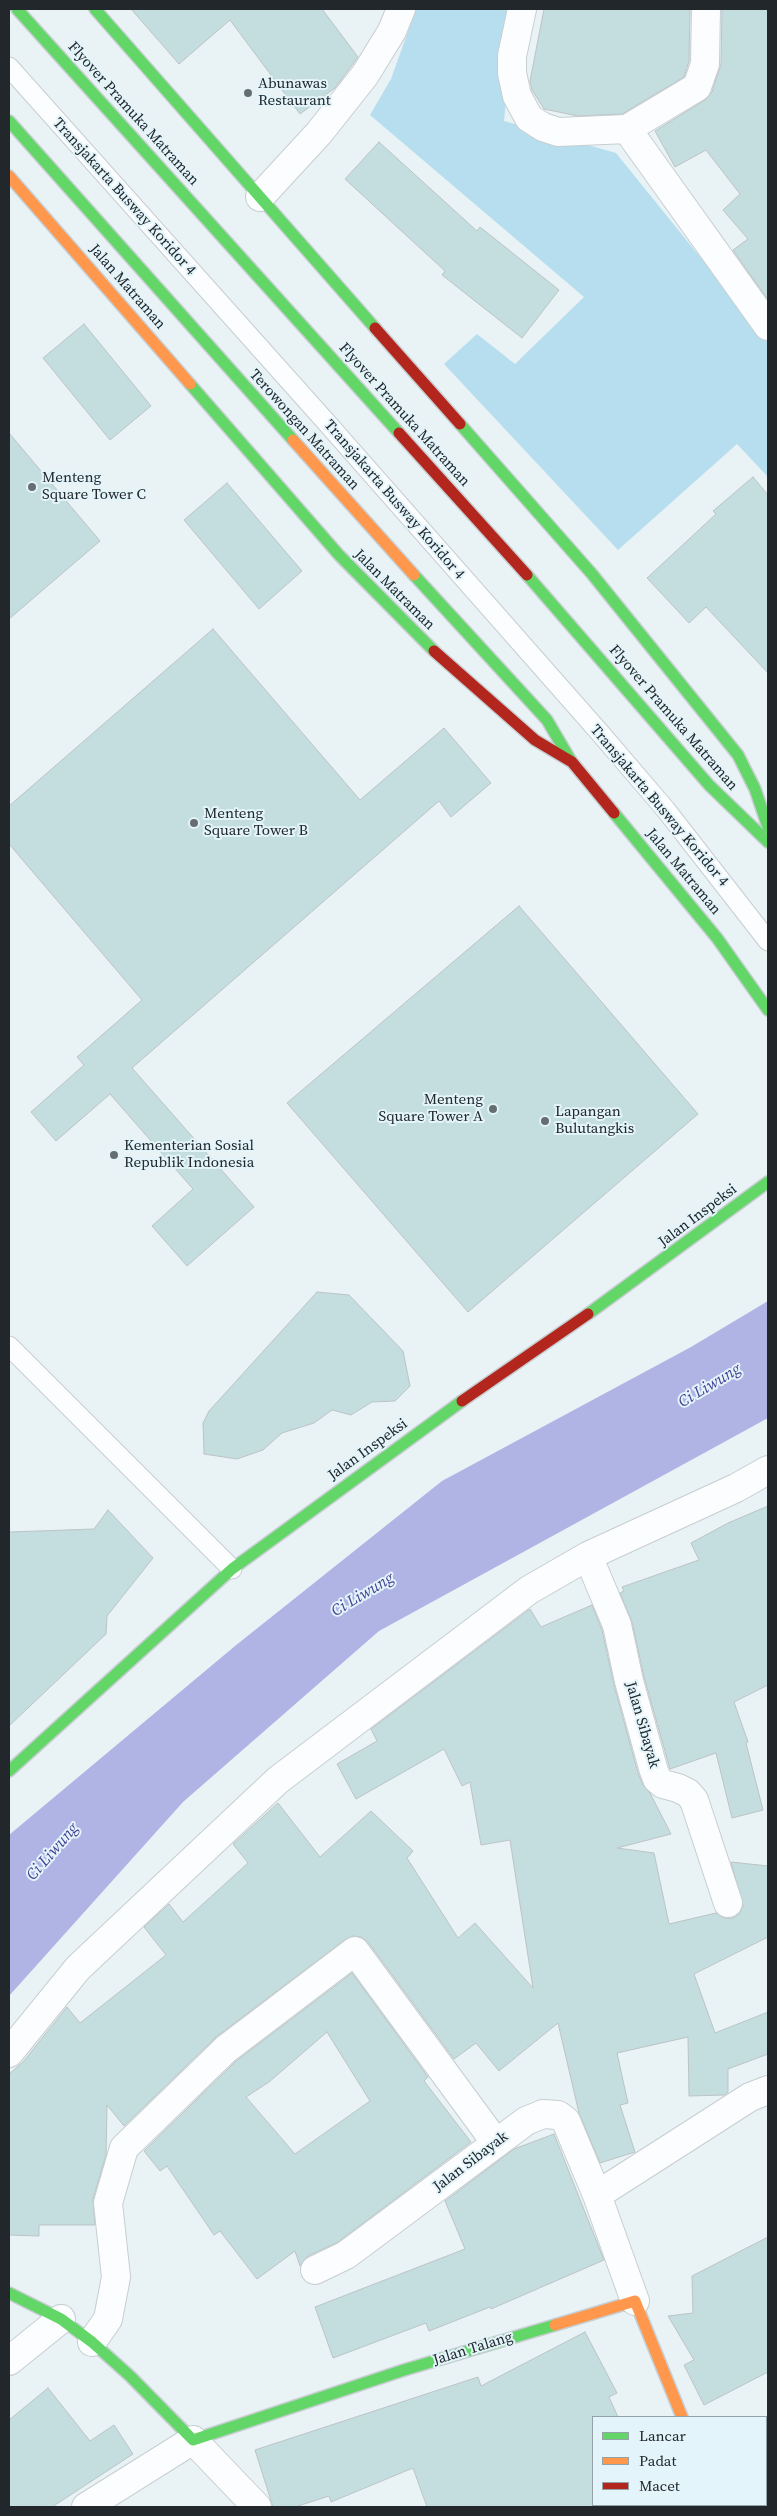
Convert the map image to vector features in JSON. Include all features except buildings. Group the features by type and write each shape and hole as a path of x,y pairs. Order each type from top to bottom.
{"main road":[{"name":"Flyover Pramuka Matraman","path":"17,9 569,621 709,785 768,842"},
{"path":"95,9 592,574 738,755 755,789 768,827"},
{"name":"Terowongan Matraman","path":"9,121 370,527 547,720 572,762"},
{"name":"Jalan Matraman","path":"9,176 339,555 426,644 535,740 572,762 717,938 768,1010"},
{"name":"Jalan Inspeksi","path":"9,1771 232,1569 471,1394 622,1291 768,1182"},
{"path":"9,2293 61,2319 92,2342 130,2376 193,2440"},
{"path":"634,2301 682,2416"},
{"name":"Jalan Talang","path":"193,2440 404,2370 634,2301"}],"street":[{"path":"260,197 319,133 365,75 392,31 401,9"},
{"path":"522,9 512,56 512,73 517,96 529,118 543,128 558,132 627,129 697,88 705,64 706,9"},
{"path":"627,129 768,326"},
{"path":"9,2053 78,1968 278,1780 529,1590 588,1556 736,1488 768,1470"},
{"name":"Jalan Sibayak","path":"588,1556 617,1625 629,1681 652,1768 657,1779 663,1784 688,1793 694,1800 728,1903"},
{"path":"92,2342 108,2319 116,2277 108,2203 124,2148 226,2049 355,1951 496,2143"},
{"path":"597,2195 750,2098 768,2090"},
{"name":"Jalan Sibayak","path":"315,2270 346,2255 526,2121 543,2114 558,2116 566,2121 597,2195 634,2301"},
{"path":"9,2361 61,2319"},
{"path":"86,2507 193,2440 257,2507"}],"lane":[{"name":"Transjakarta Busway Koridor 4","path":"9,67 334,431 666,810 768,941"},
{"path":"9,1346 232,1569"}],"shaded area":[{"path":"416,9 515,9 504,121 616,153 768,341 768,477 737,444 618,550 444,364 477,334 515,364 584,297 370,115 391,79"}],"water":[{"name":"Ci Liwung","path":"768,1301 768,1418 379,1631 183,1802 9,1996 9,1835 235,1646 442,1481 691,1347"}],"traffic: fast":[{"path":"17,9 399,433"},
{"path":"95,9 375,328"},
{"path":"9,121 293,440"},
{"path":"190,384 339,555 434,651"},
{"path":"460,424 592,574 738,755 755,789 768,827"},
{"path":"414,575 547,720 571,761"},
{"path":"527,575 709,785 768,842"},
{"path":"614,813 717,938 768,1010"},
{"path":"588,1314 768,1182"},
{"path":"9,1771 232,1569 462,1401"},
{"path":"9,2293 61,2319 92,2342 130,2376 193,2440 404,2370 555,2325"}],"traffic: slow":[{"path":"9,176 190,384"},
{"path":"293,440 414,575"},
{"path":"555,2325 635,2301 682,2416"}],"traffic: jam":[{"path":"375,328 460,424"},
{"path":"399,433 527,575"},
{"path":"434,651 535,740 572,762 614,813"},
{"path":"462,1401 588,1314"}],"place":[{"name":"Abunawas Restaurant","path":"248,93"},
{"name":"Menteng Square Tower C","path":"32,487"},
{"name":"Menteng Square Tower B","path":"194,823"},
{"name":"Menteng Square Tower A","path":"493,1109"},
{"name":"Lapangan Bulutangkis","path":"545,1121"},
{"name":"Kementerian Sosial Republik Indonesia","path":"114,1155"}]}
